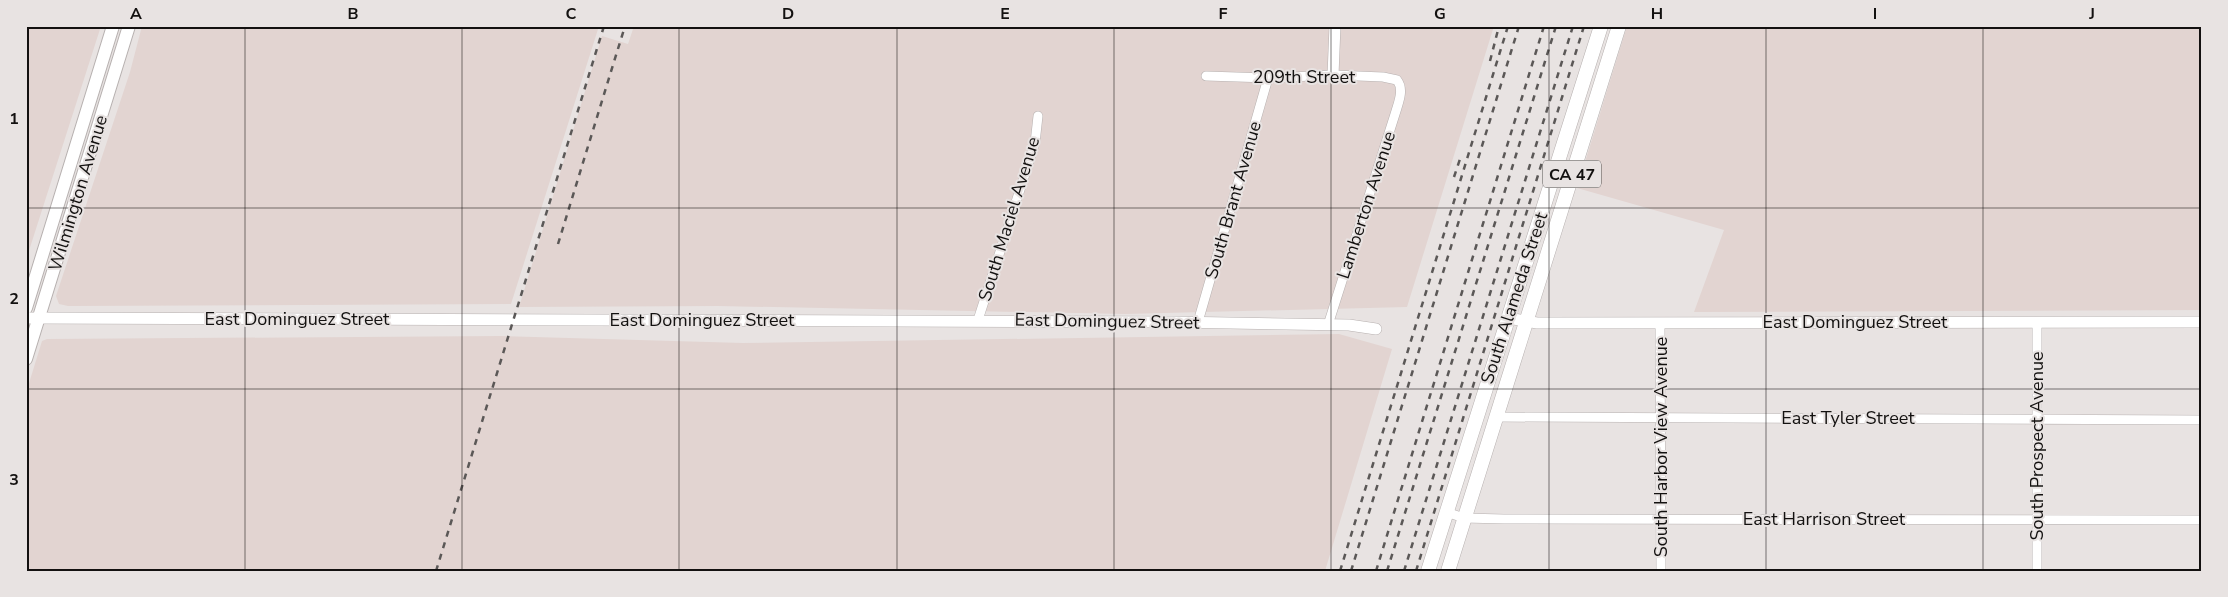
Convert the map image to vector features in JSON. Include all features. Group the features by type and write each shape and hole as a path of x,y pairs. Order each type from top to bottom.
{"main road":[{"name":"Wilmington Avenue","path":"26,308 113,26"},
{"name":"Wilmington Avenue","path":"26,359 129,26"},
{"name":"South Alameda Street","path":"1428,571 1601,26"},
{"name":"South Alameda Street","path":"1448,571 1524,322 1619,26"}],"street":[{"path":"1333,75 1335,26"},
{"name":"209th Street","path":"1206,76 1268,78 1333,75 1391,78 1400,84"},
{"name":"South Brant Avenue","path":"1198,322 1268,78"},
{"name":"Lamberton Avenue","path":"1328,325 1396,111 1401,90 1400,84"},
{"name":"South Maciel Avenue","path":"978,320 1036,143 1038,116"},
{"name":"East Dominguez Street","path":"26,318 978,320 1198,322 1360,326 1376,329"},
{"name":"East Dominguez Street","path":"1508,318 1524,322 1660,323 2202,322"},
{"name":"South Prospect Avenue","path":"2037,322 2038,571"},
{"name":"South Harbor View Avenue","path":"1660,323 1661,571"},
{"name":"East Tyler Street","path":"1495,417 2202,420"},
{"name":"East Harrison Street","path":"1446,512 1464,518 2202,520"}],"shaded area":[{"path":"26,26 101,26 26,260"},
{"path":"142,26 599,26 511,304 68,306 59,304 56,296 130,72"},
{"path":"634,26 1494,26 1407,307 1125,314 718,306 519,307 602,36 628,44"},
{"path":"1627,26 2202,26 2202,310 1694,312 1724,230 1577,188"},
{"path":"1339,334 1392,349 1325,571 26,571 26,393 42,341 47,339 501,336 743,343"}],"railway":[{"path":"436,571 604,26"},
{"path":"558,244 625,26"},
{"path":"1490,61 1499,26"},
{"path":"1340,571 1508,26"},
{"path":"1351,571 1519,26"},
{"path":"1376,571 1544,26"},
{"path":"1387,571 1556,26"},
{"path":"1404,571 1573,26"},
{"path":"1416,571 1584,26"},
{"path":"1454,177 1461,156"}]}
